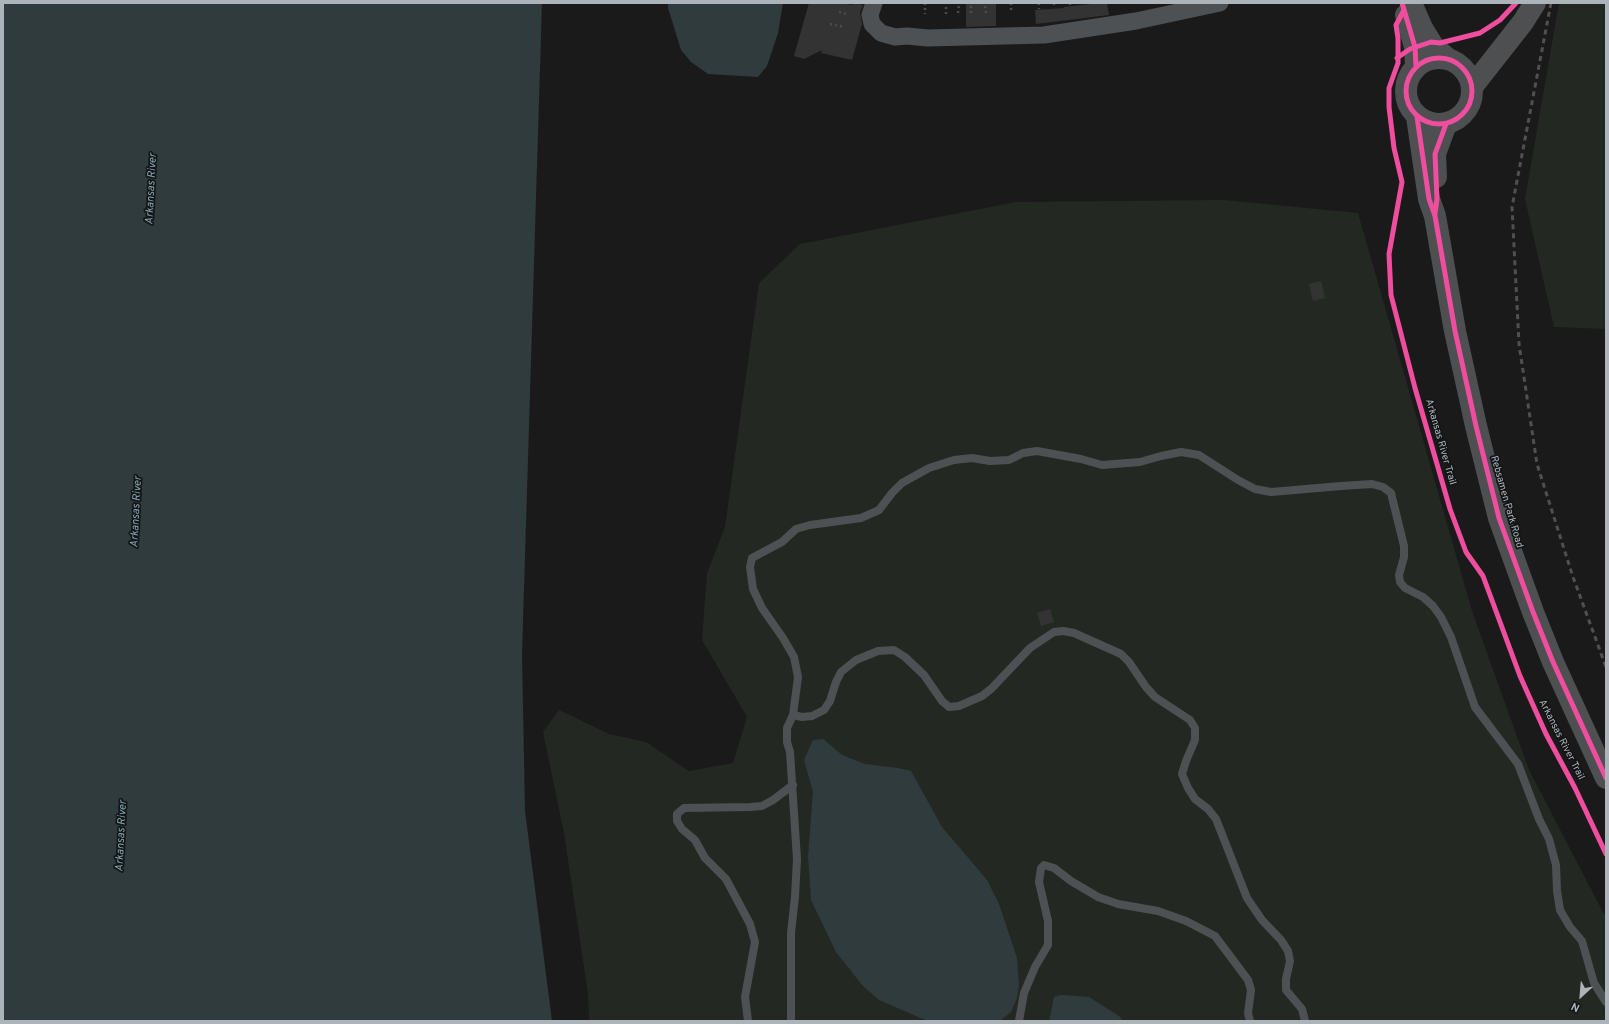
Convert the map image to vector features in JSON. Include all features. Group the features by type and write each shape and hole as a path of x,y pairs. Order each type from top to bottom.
{"street":[{"path":"874,3 870,15 872,24 881,34 895,37 907,36 928,38 1044,35 1136,21 1220,3"},
{"path":"1402,3 1412,35 1416,66 1428,59 1439,57 1451,60 1470,59 1486,50 1531,3"},
{"path":"1411,3 1422,28 1433,46 1462,67 1468,74 1472,87 1470,102 1466,111 1458,118 1446,124 1432,123 1417,117"},
{"path":"1472,87 1523,22 1535,3"},
{"name":"Rebsamen Park Road","path":"1416,66 1407,80 1405,90 1407,100 1417,117 1429,199 1435,216 1455,331 1476,426 1499,518 1553,662 1606,778"},
{"name":"Rebsamen Park Road","path":"1435,216 1437,199 1435,154 1446,124"}],"lane":[{"path":"791,1021 791,933 797,859 790,752 786,742 787,728 793,715 798,677 794,657 762,608 753,589 750,567 752,558 782,542 796,529 810,524 861,518 879,510 902,483 929,468 954,460 972,458 990,461 1008,460 1023,453 1037,451 1081,459 1102,465 1140,462 1181,452 1199,455 1244,483 1255,488 1271,492 1372,484 1383,487 1391,493 1404,546 1404,557 1399,575 1400,582 1405,588 1423,597 1433,606 1441,617 1454,643 1475,707 1518,764 1539,819 1549,839 1556,865 1557,891 1560,910 1570,927 1582,941 1594,983 1606,1002"},
{"path":"793,715 802,717 812,716 824,710 830,701 841,672 856,660 878,651 894,650 905,657 924,675 942,701 949,707 959,706 982,696 991,689 1030,648 1054,632 1063,631 1074,634 1121,654 1130,662 1146,687 1155,697 1190,720 1195,728 1195,740 1182,774 1195,799 1208,809 1216,819 1247,898 1262,920 1281,940 1288,951 1290,961 1286,990 1302,1009 1305,1021"},
{"path":"748,1021 745,997 755,942 750,924 726,879 705,858 695,840 682,829 677,822 677,814 684,808 750,808 762,806 773,800 793,785"},
{"path":"1019,1021 1024,993 1035,967 1048,944 1048,921 1039,882 1041,868 1044,865 1054,868 1071,881 1098,897 1118,904 1158,910 1186,921 1215,936 1248,980 1251,990 1248,1013 1250,1021"}],"path":[{"path":"925,3 925,14"},
{"path":"946,3 946,14"},
{"path":"971,3 971,13"},
{"path":"1010,3 1011,13"},
{"path":"1039,3 1039,9"},
{"path":"958,13 959,4"},
{"path":"985,6 986,13"},
{"path":"839,12 847,14"},
{"path":"830,24 844,27"}],"shaded area":[{"path":"1559,3 1606,3 1606,329 1554,327 1525,199"},
{"path":"1224,200 1358,213 1472,611 1529,770 1606,918 1606,1021 589,1021 588,994 564,833 543,732 559,710 609,734 646,742 689,771 733,763 747,717 702,640 707,573 725,527 759,283 800,244 1016,202"}],"water":[{"name":"Arkansas River","path":"3,3 542,3 522,654 525,811 552,1021 3,1021"},
{"path":"668,3 783,3 778,33 767,66 758,77 708,74 691,62 681,50 668,8"},
{"path":"823,739 842,755 865,764 911,771 942,827 987,880 999,904 1017,958 1019,985 1017,998 1011,1012 1000,1021 930,1021 923,1019 879,1000 862,985 836,952 811,900 808,856 813,792 804,760 813,740"},
{"path":"1061,995 1089,997 1119,1016 1123,1021 1049,1021 1054,997"}],"building":[{"path":"809,3 838,3 853,5 853,3 855,3 863,5 860,12 862,24 852,60 821,53 822,50 804,59 794,56"},
{"path":"966,3 996,3 996,26 966,27"},
{"path":"1107,3 1109,15 1036,24 1035,10"},
{"path":"1321,281 1325,298 1313,301 1309,284"},
{"path":"1050,609 1054,622 1041,626 1037,613"}],"railway":[{"path":"1551,3 1512,207 1519,344 1537,464 1573,577 1606,667"}],"cycle path":[{"path":"1402,3 1415,47 1416,66"},
{"path":"1397,58 1410,49 1431,42 1440,43 1480,33 1500,20 1516,3"},
{"name":"Arkansas River Trail","path":"1404,10 1396,25 1398,38 1398,63 1389,88 1389,107 1394,148 1402,182 1389,254 1391,295 1415,388 1450,509 1466,552 1483,576 1520,676 1546,734 1575,788 1606,854"},
{"path":"1433,58 1445,58 1457,63 1467,73 1472,85 1472,91 1470,104 1457,119 1445,124 1433,124 1421,119 1411,109 1406,97 1406,85 1411,73 1421,63 1433,58"},
{"path":"1417,117 1429,199 1435,216 1455,331 1476,426 1499,518 1553,662 1606,778"},
{"path":"1435,214 1437,199 1435,154 1446,124"}]}
